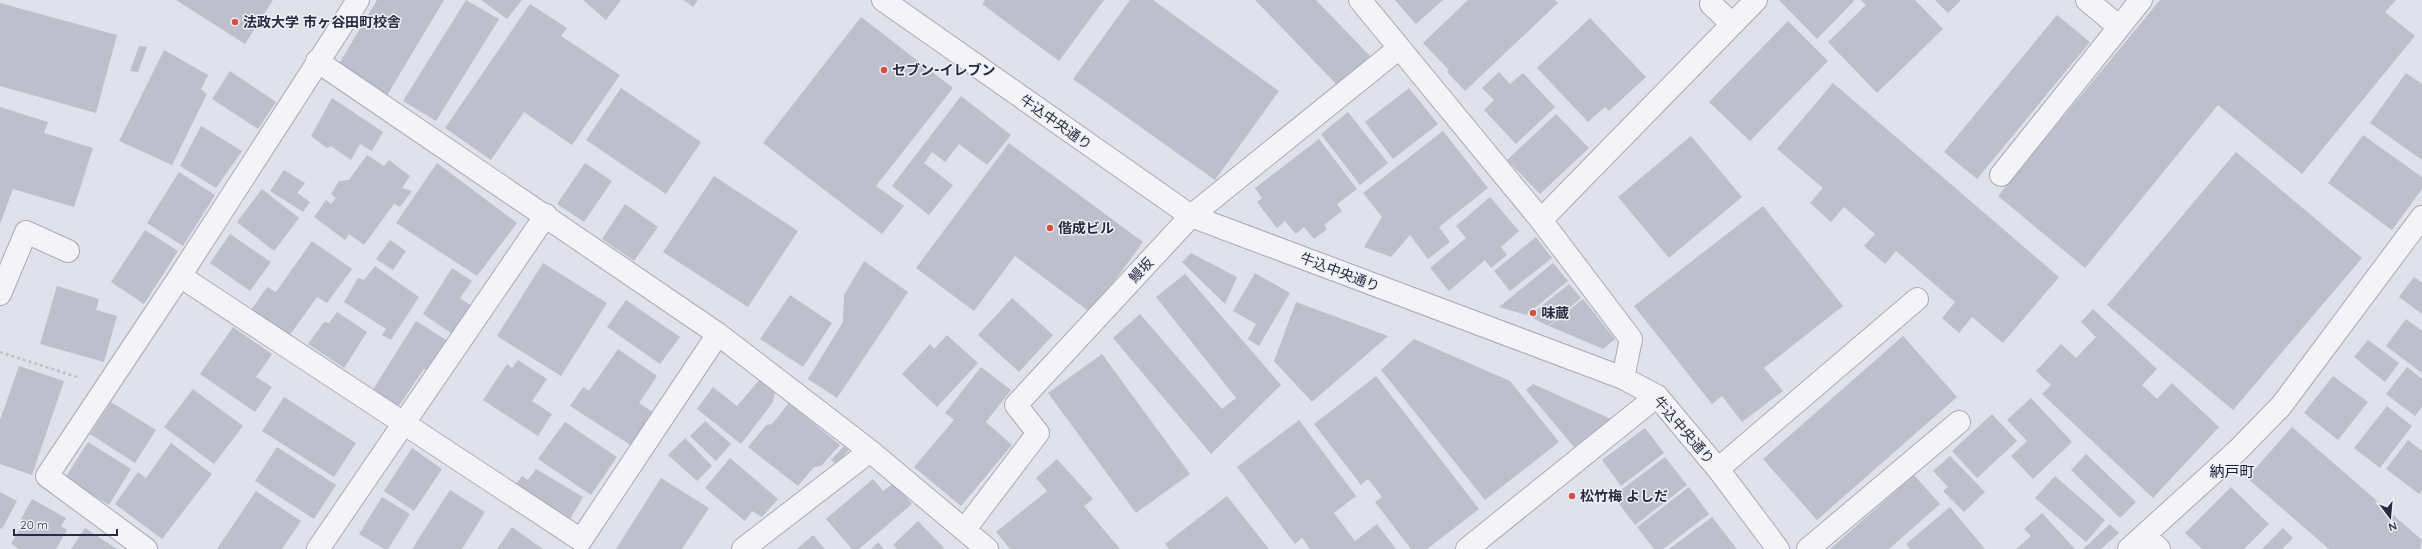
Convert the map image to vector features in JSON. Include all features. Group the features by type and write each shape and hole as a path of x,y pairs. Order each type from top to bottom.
{"street":[{"path":"146,549 46,476 180,276 317,61 358,0"},
{"name":"牛込中央通り","path":"883,0 1191,216 1623,378 1657,396 1718,469 1778,549"},
{"path":"1360,0 1398,49 1541,220 1630,339 1623,378"},
{"path":"1541,220 1756,0"},
{"path":"2087,0 2118,26"},
{"path":"2001,175 2118,26 2141,0"},
{"path":"1711,4 1732,24"},
{"name":"鰻坂","path":"976,542 1038,433 1016,405 1191,216 1398,49"},
{"path":"317,61 546,215 718,334 870,451 976,542"},
{"path":"318,549 546,215"},
{"path":"2129,549 2152,542 2281,406 2422,217"},
{"path":"0,294 26,232 68,251"},
{"path":"180,276 581,540 718,334"},
{"path":"1718,469 1917,299"},
{"path":"1467,549 1657,396"},
{"path":"1808,549 1959,422"},
{"path":"743,549 870,451"}],"path":[{"path":"0,352 106,387"}],"building":[{"name":"法政大学 市ヶ谷田町校舎","path":"176,0 273,0 245,44"},
{"path":"377,0 444,0 386,97 337,67"},
{"path":"466,0 499,19 436,121 403,101"},
{"path":"481,0 522,0 507,19"},
{"path":"583,0 621,0 606,20"},
{"path":"684,0 698,0 693,7"},
{"path":"985,0 1104,0 1059,61 982,4"},
{"path":"1130,0 1153,0 1279,91 1215,180 1073,79"},
{"path":"1255,0 1316,0 1370,56 1338,86"},
{"path":"1395,0 1443,0 1416,24"},
{"path":"1468,0 1555,0 1558,3 1465,91 1447,72 1449,70 1423,43"},
{"path":"1779,0 1853,0 1854,1 1817,39"},
{"path":"1861,0 1915,0 1943,29 1877,93 1828,42 1866,5"},
{"path":"1935,0 1961,0 1948,13"},
{"path":"2160,0 2396,0 2385,12 2415,36 2302,174 2218,105 2085,268 1998,196"},
{"path":"0,3 117,35 96,113 0,86"},
{"path":"530,4 567,28 561,36 620,75 572,145 524,112 491,160 445,128"},
{"path":"2057,15 2090,42 1977,179 1944,152"},
{"path":"861,17 953,88 876,186 904,206 882,234 763,143"},
{"path":"1590,18 1646,77 1609,111 1605,107 1588,122 1537,68"},
{"path":"1788,21 1828,61 1750,141 1709,102"},
{"path":"139,46 147,47 138,72 130,71"},
{"path":"164,50 208,75 201,89 207,94 172,165 119,141"},
{"path":"230,71 276,102 258,129 212,99"},
{"path":"1499,72 1510,84 1523,73 1555,107 1516,144 1484,110 1494,100 1482,88"},
{"path":"2406,73 2422,84 2422,160 2370,123"},
{"path":"1833,83 2059,277 2003,343 1972,317 1959,333 1942,318 1955,302 1896,251 1885,264 1864,246 1875,234 1844,207 1831,222 1810,203 1823,188 1777,149"},
{"path":"621,88 701,142 666,194 586,140"},
{"path":"1409,88 1438,124 1393,159 1365,122"},
{"path":"961,96 1011,135 987,165 959,144 945,162 932,152 924,163 953,185 929,215 892,186"},
{"path":"332,98 383,132 372,151 360,144 351,160 331,146 327,148 311,136"},
{"path":"0,107 48,122 44,133 93,148 74,207 13,189 0,224"},
{"path":"1348,112 1388,163 1360,185 1321,134"},
{"path":"1556,114 1589,148 1540,194 1507,160"},
{"path":"201,126 242,151 216,188 180,166"},
{"path":"1443,131 1488,188 1439,227 1450,242 1428,259 1410,235 1391,257 1364,247 1382,217 1363,193"},
{"path":"2363,135 2422,177 2422,189 2392,230 2328,183"},
{"path":"1691,136 1742,197 1669,258 1618,197"},
{"path":"1319,139 1357,189 1337,204 1342,211 1324,225 1327,229 1314,239 1304,227 1296,234 1285,221 1277,228 1257,202 1262,198 1255,188"},
{"name":"偕成ビル","path":"1009,143 1143,242 1091,313 1015,256 974,311 916,268"},
{"path":"2236,152 2362,258 2233,410 2107,305"},
{"path":"367,155 384,166 389,160 410,176 402,188 412,191 400,207 394,204 364,245 349,234 345,240 314,217 326,200 331,204 336,198 331,194 339,181 349,180"},
{"path":"437,163 517,223 477,276 396,223"},
{"path":"585,163 612,181 584,222 557,204"},
{"path":"284,170 305,183 297,193 310,202 303,212 270,191"},
{"path":"179,172 215,195 183,246 147,223"},
{"path":"714,176 798,231 748,307 663,252"},
{"path":"262,189 299,218 274,251 237,222"},
{"path":"1490,197 1519,231 1501,247 1507,255 1491,268 1485,260 1449,291 1430,268 1466,238 1456,226"},
{"path":"625,204 658,227 634,261 602,239"},
{"path":"1763,206 1843,306 1764,368 1783,391 1742,422 1722,396 1712,404 1634,306"},
{"path":"145,230 178,251 144,304 111,282"},
{"path":"230,234 271,262 250,291 210,263"},
{"path":"1536,237 1552,258 1510,291 1494,271"},
{"path":"390,240 406,251 393,270 376,259"},
{"path":"312,241 352,269 327,303 317,297 287,339 249,313 267,287 276,292"},
{"path":"1191,253 1237,277 1225,304 1182,262"},
{"path":"864,261 908,292 837,398 808,379 843,322 844,295"},
{"path":"543,263 607,303 561,376 497,336"},
{"path":"1553,263 1568,281 1526,315 1499,307"},
{"path":"375,266 419,297 391,340 382,335 386,329 344,302 358,278 364,280"},
{"path":"452,268 472,281 460,298 473,307 454,335 423,314"},
{"path":"1255,273 1290,293 1259,346 1248,339 1256,324 1233,311"},
{"path":"1185,274 1281,385 1211,454 1113,338 1140,314 1222,409 1236,398 1156,297"},
{"path":"2414,277 2422,283 2422,314 2399,297"},
{"path":"1569,284 1581,298 1548,326 1529,316"},
{"path":"57,286 99,299 96,310 117,316 104,362 40,344"},
{"path":"790,295 832,323 803,367 760,339"},
{"path":"1012,298 1053,335 1019,372 978,335"},
{"path":"1583,299 1615,339 1603,349 1549,326"},
{"path":"626,300 680,337 660,364 607,327"},
{"path":"1296,302 1388,336 1312,402 1274,361"},
{"path":"2093,309 2157,369 2142,385 2157,399 2172,383 2219,427 2153,498 2042,394 2051,385 2036,371 2061,344 2076,358 2096,337 2081,322"},
{"path":"337,312 367,332 344,368 308,344 324,322 329,323"},
{"path":"2406,319 2422,331 2422,373 2386,346"},
{"path":"416,321 448,341 429,372 424,369 398,407 372,391"},
{"path":"233,327 272,354 256,377 272,387 255,412 200,374"},
{"path":"947,335 978,363 937,407 902,374 930,344 934,349"},
{"path":"1903,336 1957,397 1817,520 1763,459"},
{"path":"1414,339 1510,381 1559,442 1485,500 1381,370"},
{"path":"2368,340 2399,363 2385,382 2354,357"},
{"path":"618,349 657,376 639,403 654,413 632,446 570,406 583,387 589,391"},
{"path":"1102,354 1190,474 1136,513 1048,393"},
{"path":"518,360 547,379 532,401 552,414 538,436 483,400 507,364 512,368"},
{"path":"19,366 64,381 32,475 0,464 0,420"},
{"path":"981,367 1011,390 986,422 1012,445 961,506 914,467 954,420 945,413"},
{"path":"2407,367 2422,379 2422,407 2415,416 2386,394"},
{"path":"1376,376 1479,509 1427,549 1411,549 1375,502 1382,497 1368,479 1361,485 1314,424"},
{"path":"2333,376 2368,402 2338,440 2304,413"},
{"path":"760,379 775,392 773,402 741,444 697,409 713,387 737,406"},
{"path":"1533,384 1611,419 1574,447 1526,390"},
{"path":"193,389 243,426 214,464 164,427"},
{"path":"284,397 356,443 334,477 262,431"},
{"path":"2031,398 2072,442 2033,479 2011,456 2027,441 2007,420"},
{"path":"111,402 156,430 135,463 90,434"},
{"path":"789,403 840,445 821,466 814,467 798,486 748,447 766,425 772,424"},
{"path":"2387,406 2412,426 2380,468 2354,448"},
{"path":"1992,414 2017,441 1977,478 1952,451"},
{"path":"1299,420 1356,496 1334,513 1355,541 1377,524 1396,549 1310,549 1302,538 1295,544 1237,467"},
{"path":"705,421 731,444 716,461 690,436"},
{"path":"565,422 617,457 591,495 538,459"},
{"path":"2292,427 2422,540 2420,549 2329,549 2247,478"},
{"path":"1645,428 1664,453 1621,486 1602,460"},
{"path":"685,438 712,466 697,481 668,455"},
{"path":"2408,440 2422,451 2422,491 2419,494 2386,469"},
{"path":"88,442 131,469 109,505 65,478"},
{"path":"171,443 212,474 162,539 115,504 138,472 146,478"},
{"path":"844,446 849,450 836,464 831,460"},
{"path":"277,447 336,485 314,519 255,481"},
{"path":"412,448 442,469 414,511 384,491"},
{"path":"2086,454 2136,502 2120,518 2071,470"},
{"path":"1950,456 1985,492 1964,512 1943,491 1948,487 1933,471"},
{"path":"1665,457 1687,485 1635,525 1613,496"},
{"path":"730,458 778,499 762,517 752,511 745,521 705,488"},
{"path":"1057,459 1093,499 1084,506 1120,549 1010,549 996,532 1047,491 1036,478"},
{"path":"536,469 583,497 569,521 514,487 522,476 528,480"},
{"path":"1914,475 1940,504 1889,549 1830,549"},
{"path":"2055,476 2105,520 2086,542 2035,498"},
{"path":"661,478 709,508 682,549 616,549"},
{"path":"873,479 883,491 894,483 912,504 859,549 852,549 826,519"},
{"path":"1689,487 1709,514 1663,549 1654,549 1637,527"},
{"path":"2231,487 2269,524 2244,549 2202,549 2185,533"},
{"path":"450,490 485,512 462,549 412,549"},
{"path":"256,491 301,521 282,549 217,549"},
{"path":"0,492 17,501 2,529 0,528"},
{"path":"1227,496 1269,549 1169,549 1165,544"},
{"path":"382,497 410,514 388,549 384,549 359,534"},
{"path":"32,499 66,518 61,526 67,530 56,549 19,549 11,544 21,526 21,519"},
{"path":"1950,507 1985,549 1910,549 1906,544"},
{"path":"2042,513 2075,549 2016,549 2031,536 2024,529"},
{"path":"1712,517 1737,549 1669,549"},
{"path":"918,521 944,548 943,549 897,549 893,545"},
{"path":"2110,524 2119,533 2101,549 2083,549"},
{"path":"512,527 543,549 497,549"},
{"path":"85,528 117,549 71,549"},
{"path":"2283,528 2293,538 2282,549 2262,549"},
{"path":"813,535 825,549 797,549"},
{"path":"878,542 884,549 871,549"}],"place":[{"name":"法政大学 市ヶ谷田町校舎","path":"235,22"},
{"name":"セブン-イレブン","path":"884,70"},
{"name":"偕成ビル","path":"1050,228"},
{"name":"味蔵","path":"1533,313"},
{"name":"松竹梅 よしだ","path":"1572,496"}],"district":[{"name":"納戸町","path":"2232,472"}]}
